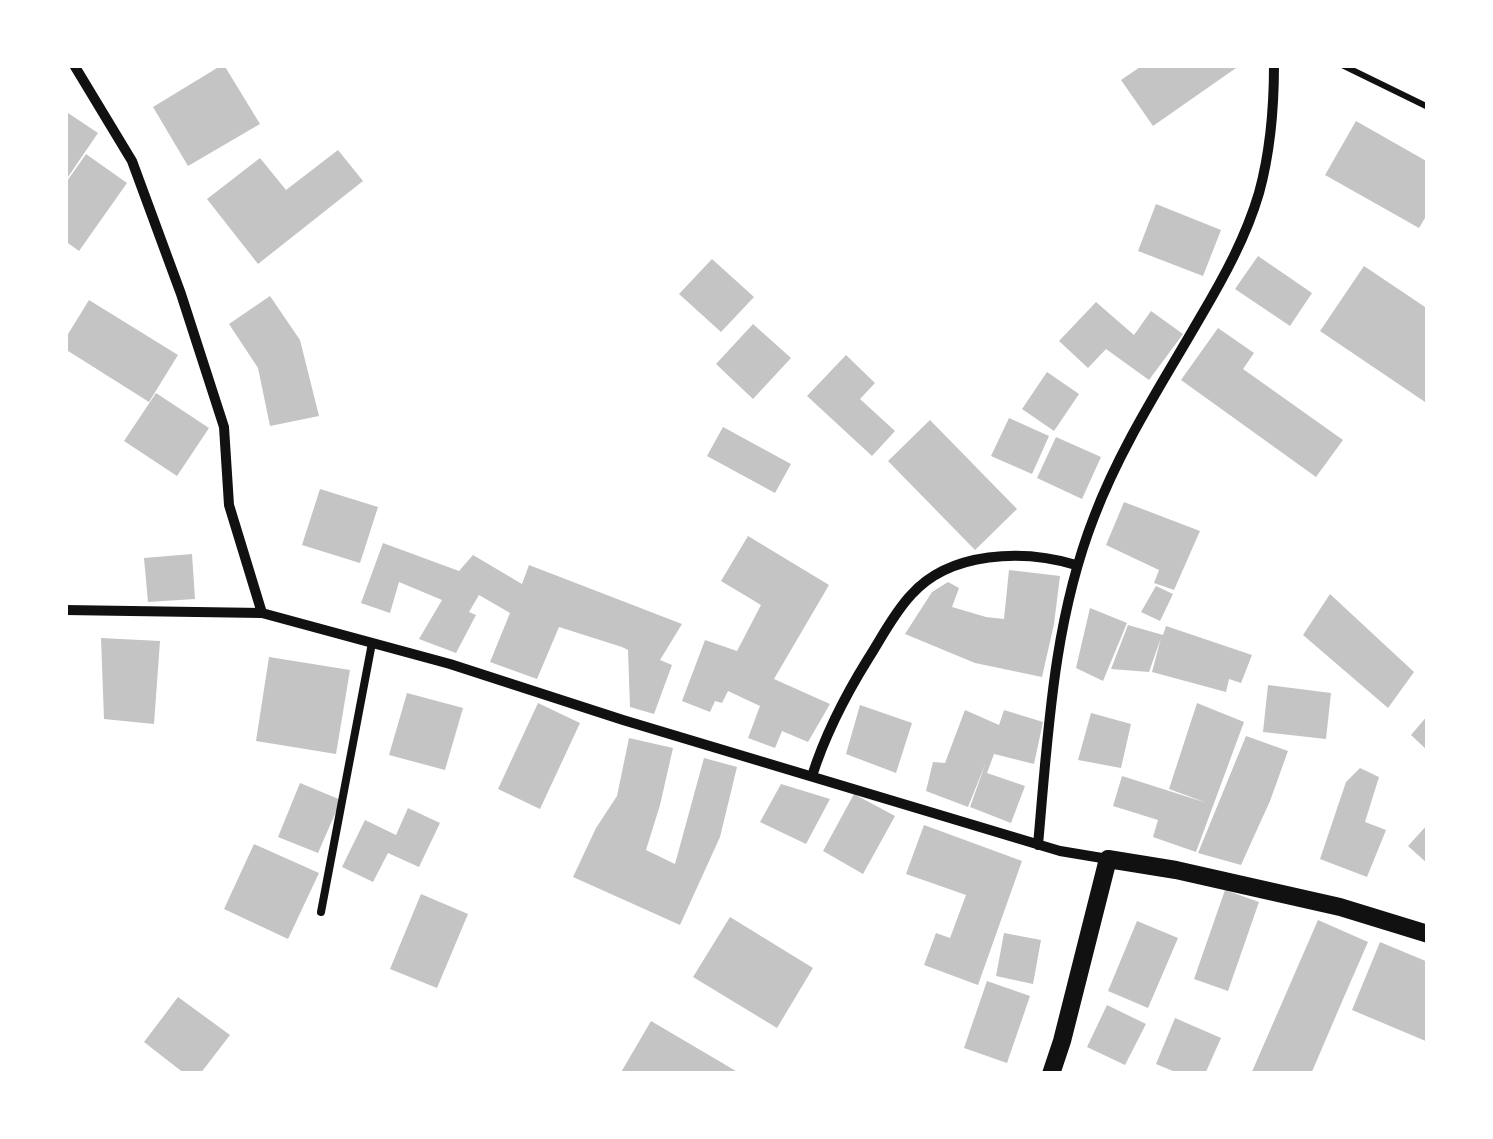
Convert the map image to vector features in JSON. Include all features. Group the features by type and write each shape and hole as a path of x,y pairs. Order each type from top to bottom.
{"street":[{"path":"74,65 132,161 180,294 224,427 229,505 262,613"},
{"path":"1038,845 1052,693 1076,564 1125,449 1242,240 1264,170 1274,65"},
{"path":"812,776 854,682 900,608 930,578 966,562 990,558 1036,556 1076,564"},
{"path":"65,610 262,613 450,664 1038,845 1176,870 1340,907 1428,934"},
{"path":"1051,1074 1108,859"}],"lane":[{"path":"321,912 372,643"}],"path":[{"path":"1342,65 1428,107"}],"building":[{"path":"222,65 260,124 188,166 153,107"},
{"path":"1143,65 1236,68 1153,126 1121,80"},
{"path":"65,111 98,133 68,177 65,175"},
{"path":"1356,121 1428,162 1428,213 1419,228 1325,175"},
{"path":"338,150 363,181 258,264 207,199 260,158 286,190"},
{"path":"86,154 127,183 79,251 65,241 65,184"},
{"path":"1156,204 1221,230 1203,276 1138,251"},
{"path":"1258,256 1312,293 1290,326 1235,289"},
{"path":"712,259 754,297 721,332 679,294"},
{"path":"1364,266 1428,309 1428,404 1320,331"},
{"path":"270,296 300,340 319,416 270,426 258,368 229,324"},
{"path":"89,300 178,355 149,402 65,349 65,339"},
{"path":"1096,302 1134,335 1151,311 1183,334 1149,380 1106,349 1088,368 1059,341"},
{"path":"753,324 791,358 753,399 716,364"},
{"path":"1218,328 1254,353 1243,369 1343,440 1316,477 1181,380"},
{"path":"846,355 875,383 860,399 895,431 872,456 807,396"},
{"path":"1047,372 1079,394 1054,431 1022,409"},
{"path":"156,393 209,428 177,476 124,441"},
{"path":"1009,418 1049,436 1032,474 991,456"},
{"path":"930,420 1017,509 975,550 888,461"},
{"path":"723,427 791,464 775,493 707,456"},
{"path":"1056,437 1101,457 1082,499 1037,478"},
{"path":"320,489 378,507 360,563 302,545"},
{"path":"1124,502 1200,531 1174,590 1154,583 1159,570 1106,545"},
{"path":"748,536 829,585 774,679 830,704 808,742 782,731 775,748 748,738 760,706 728,691 722,703 715,701 710,712 682,701 705,640 737,651 761,605 721,581"},
{"path":"383,543 459,571 473,555 522,584 529,565 682,624 660,660 672,665 654,714 630,707 628,650 622,647 559,627 537,679 490,662 510,613 479,595 469,612 476,615 456,653 419,639 442,600 399,582 390,613 361,603"},
{"path":"192,554 195,599 148,602 144,558"},
{"path":"1009,570 1060,576 1042,677 975,663 905,634 932,592 948,582 959,588 952,607 1004,619"},
{"path":"1156,586 1173,594 1160,621 1141,612"},
{"path":"1330,594 1414,672 1388,708 1303,635"},
{"path":"1090,608 1127,623 1103,681 1076,668"},
{"path":"1128,625 1163,635 1166,626 1252,655 1241,683 1229,679 1226,692 1152,672 1161,638 1149,672 1111,669"},
{"path":"101,638 160,641 154,724 104,719"},
{"path":"269,657 350,670 336,754 256,741"},
{"path":"1268,685 1331,693 1326,739 1263,732"},
{"path":"407,693 463,708 445,770 389,755"},
{"path":"538,703 580,723 540,809 498,789"},
{"path":"1197,703 1244,722 1196,852 1153,837 1158,820 1113,806 1122,776 1207,803 1169,789"},
{"path":"860,705 912,723 896,773 846,754"},
{"path":"965,710 999,725 1004,710 1043,722 1034,764 994,754 987,773 1025,786 1011,823 970,807 986,762 968,807 926,791 933,762 945,763"},
{"path":"1091,713 1131,724 1121,768 1078,760"},
{"path":"1428,715 1428,751 1411,735"},
{"path":"1246,736 1288,751 1241,865 1198,853"},
{"path":"629,738 673,748 646,850 675,864 704,758 737,767 720,837 680,925 573,877 596,828 617,796"},
{"path":"1360,768 1379,777 1365,822 1386,830 1367,877 1320,859 1346,782"},
{"path":"300,783 341,800 318,853 278,837"},
{"path":"781,784 830,799 806,844 760,822"},
{"path":"854,794 895,816 863,874 823,851"},
{"path":"408,808 440,823 419,867 388,853 373,882 342,867 365,820 396,835"},
{"path":"1428,824 1428,864 1408,846"},
{"path":"924,825 1022,861 978,985 924,965 936,933 950,938 966,895 906,874"},
{"path":"254,844 319,873 288,939 224,909"},
{"path":"1225,890 1259,902 1228,991 1194,979"},
{"path":"421,894 468,914 437,988 390,969"},
{"path":"730,917 813,968 777,1028 693,977"},
{"path":"1318,920 1368,942 1311,1074 1251,1074"},
{"path":"1137,921 1178,938 1148,1008 1108,991"},
{"path":"1004,933 1041,940 1033,984 996,976"},
{"path":"1380,942 1428,962 1428,1042 1352,1010"},
{"path":"987,981 1030,996 1007,1063 964,1048"},
{"path":"178,997 230,1035 200,1074 185,1074 144,1042"},
{"path":"1107,1005 1146,1024 1125,1065 1087,1047"},
{"path":"1175,1018 1221,1038 1205,1074 1180,1074 1156,1064"},
{"path":"651,1021 741,1074 620,1074"}]}
